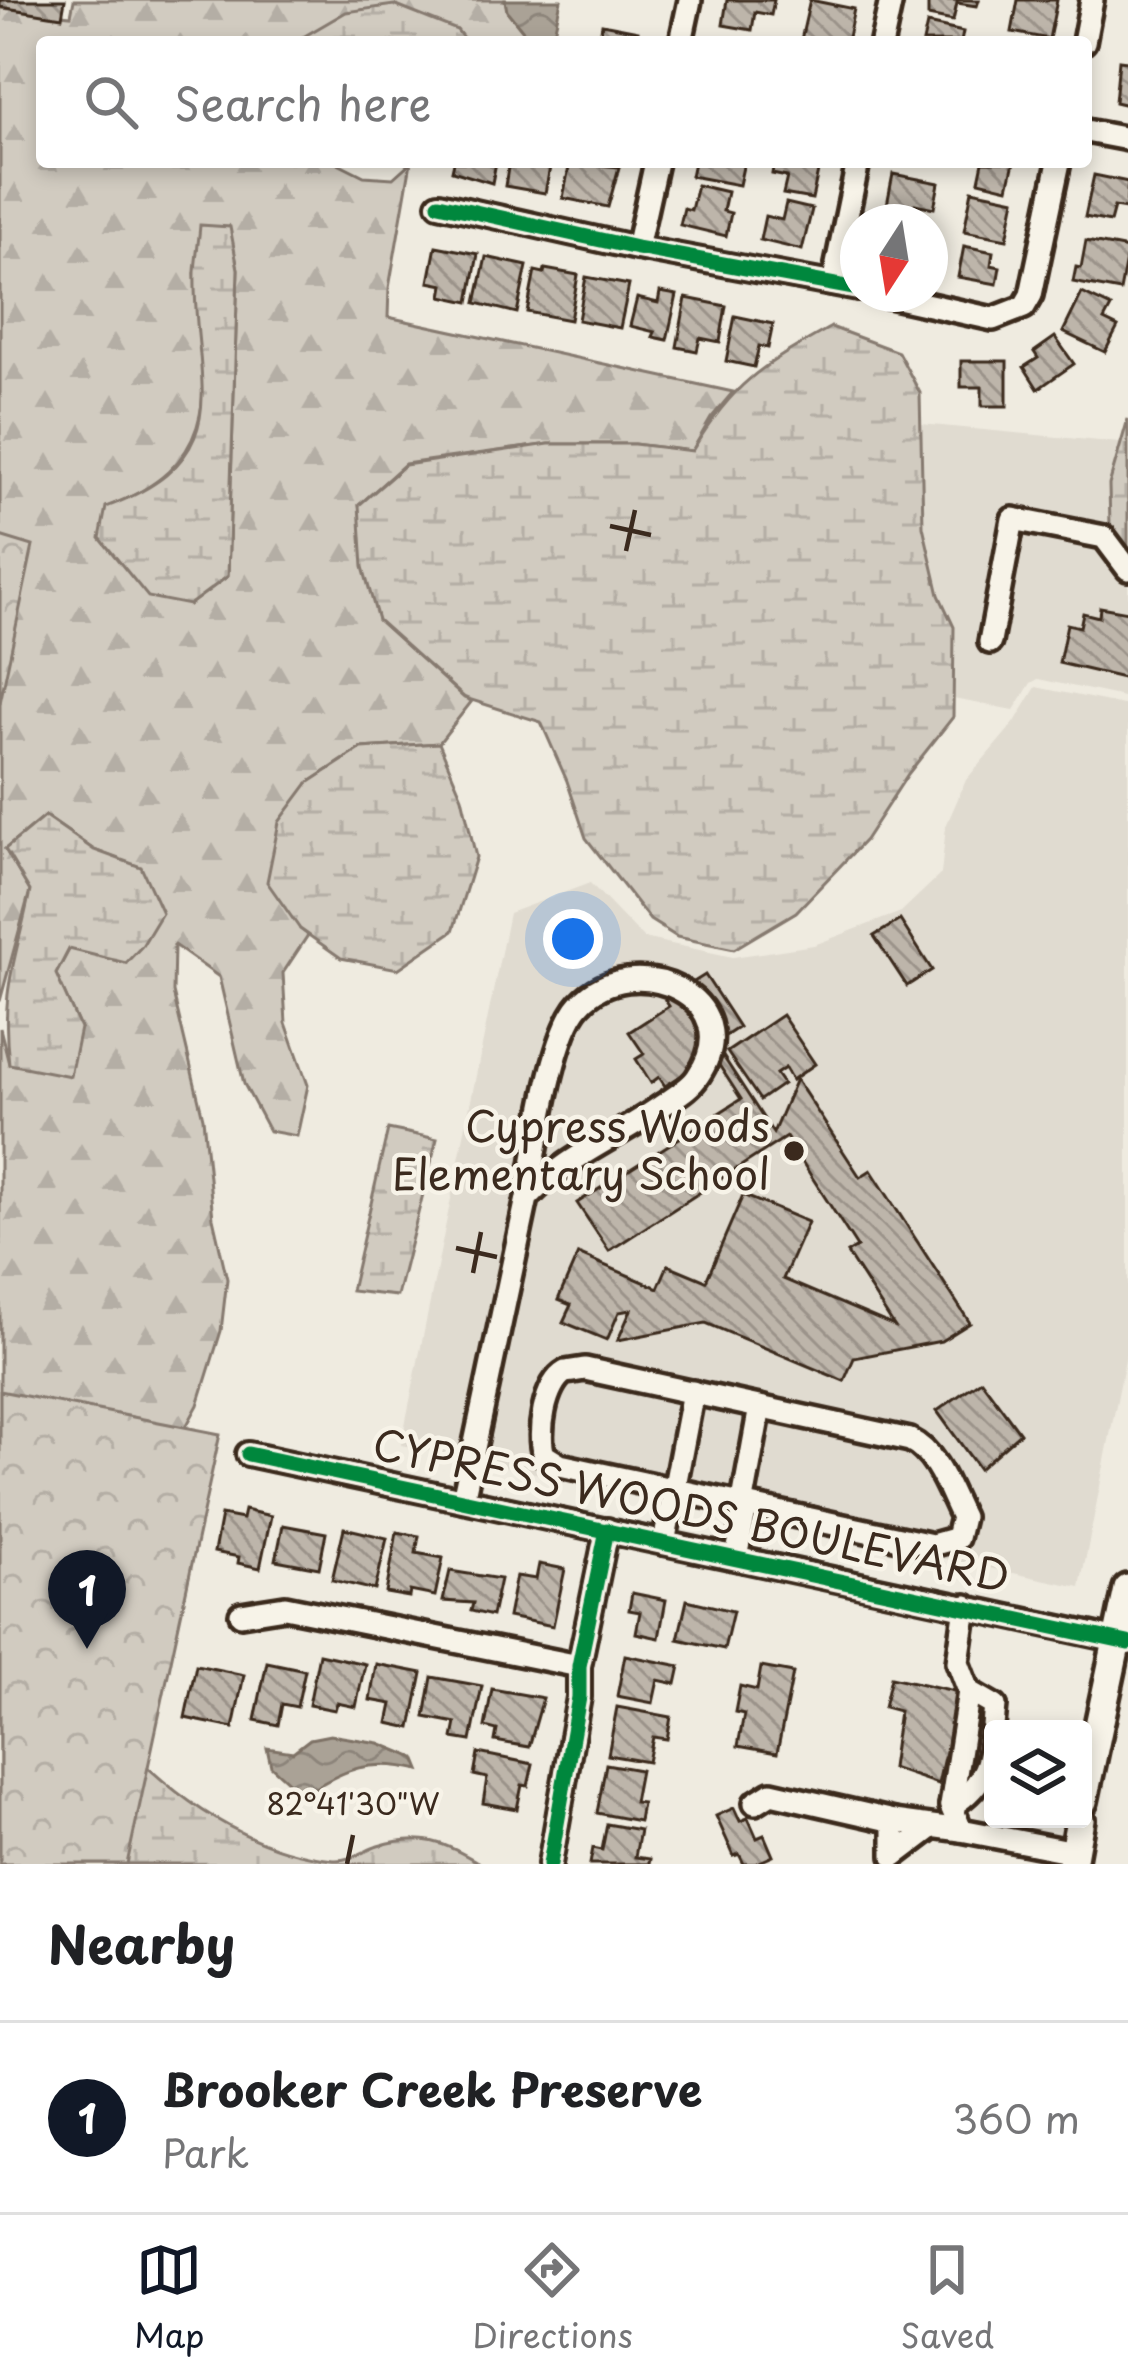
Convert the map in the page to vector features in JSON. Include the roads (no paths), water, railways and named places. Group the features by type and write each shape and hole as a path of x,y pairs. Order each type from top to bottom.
{"main road":[{"path":"1092,1765 1123,1641 1128,1589"},
{"path":"1073,1858 1078,1828"}],"street":[{"path":"682,36 690,0"},
{"path":"883,36 891,0"},
{"path":"1085,36 1092,0"},
{"path":"1092,132 1128,139"},
{"path":"638,248 655,168"},
{"path":"833,284 857,168"},
{"path":"948,309 993,319 1024,307 1031,295 1058,168"},
{"path":"439,204 840,285"},
{"path":"990,642 1013,519 1104,537 1128,569"},
{"path":"463,1500 527,1198 565,1027 580,1003 622,980 651,978 681,990 704,1007 711,1029 707,1058 697,1080 548,1176 527,1198"},
{"path":"585,1369 760,1407 922,1445 962,1517 957,1538 932,1545 673,1492 560,1465 544,1455 540,1443 552,1385 566,1372 585,1369"},
{"path":"664,1543 693,1392"},
{"path":"736,1558 760,1407"},
{"name":"CYPRESS WOODS BOULEVARD","path":"248,1454 1123,1641"},
{"path":"550,1864 579,1697 579,1666 607,1531"},
{"path":"962,1830 951,1806 975,1791 990,1755 995,1706 969,1691 958,1662 966,1606"},
{"path":"241,1613 285,1607 579,1666"},
{"path":"755,1803 771,1793 894,1821 962,1830 1073,1858"},
{"path":"893,1860 894,1821"},
{"path":"893,1860 932,1828"}],"water":[{"path":"505,0 561,0 553,36 527,36 507,11"},
{"path":"330,1735 379,1743 415,1758 420,1770 387,1765 359,1768 303,1795 271,1766 267,1748 293,1752 310,1739"}],"place":[{"name":"Cypress Woods Elementary School","path":"794,1151"},
{"name":"Brooker Creek Preserve","path":"87,1649"}]}
